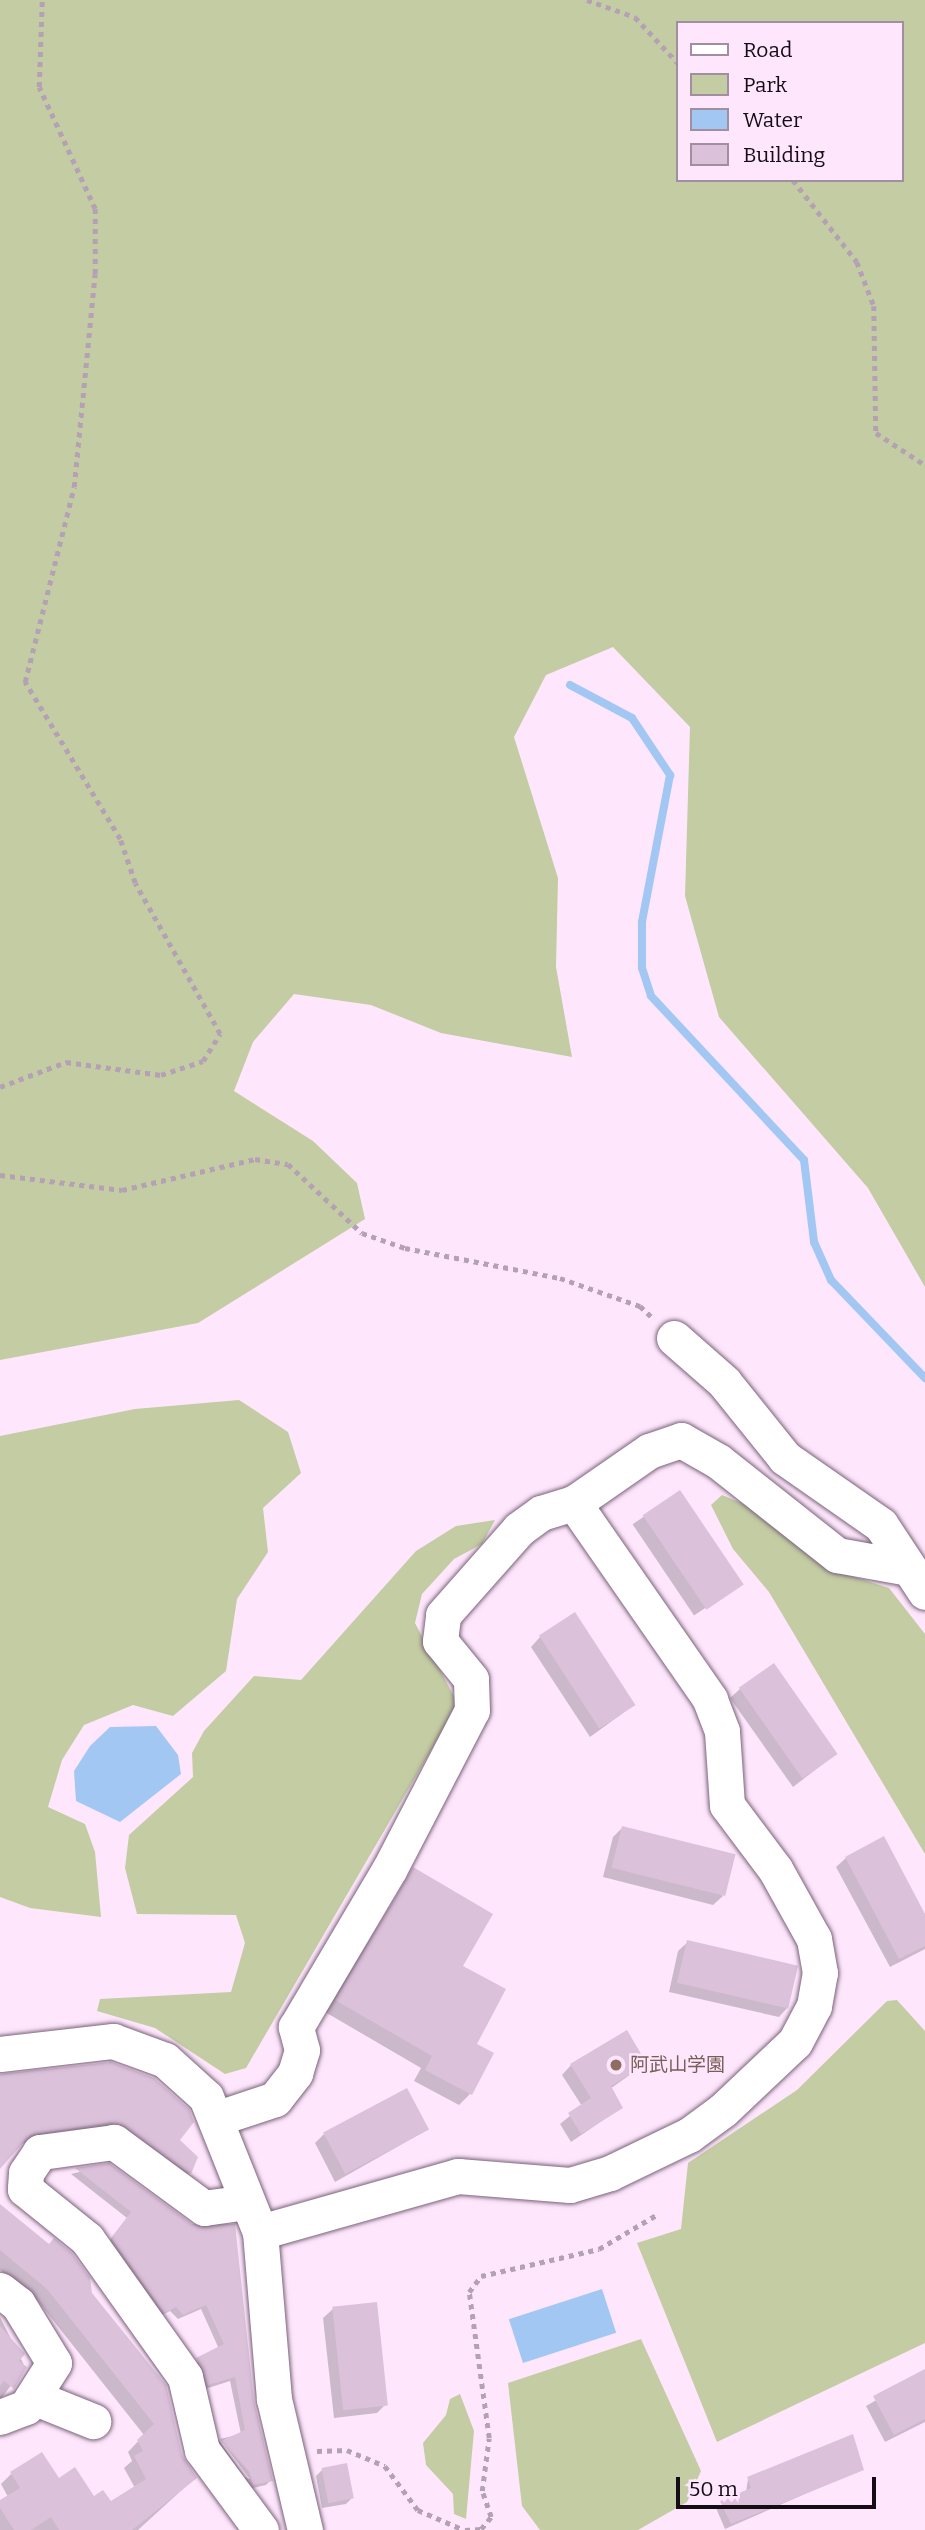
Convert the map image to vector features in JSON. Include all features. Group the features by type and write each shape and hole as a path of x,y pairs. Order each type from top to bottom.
{"street":[{"path":"674,1338 724,1382 785,1458 881,1525 917,1580"},
{"path":"218,2118 275,2099 295,2073 302,2050 296,2027 396,1859 472,1710 471,1679 440,1641 443,1615 519,1529 541,1513 574,1503 649,1451 681,1440 718,1461 837,1555 917,1580"},
{"path":"261,2530 202,2450 185,2376 87,2239 25,2189 26,2173 40,2152 114,2142 204,2208 254,2217 458,2176 570,2185 610,2173 723,2110 795,2042 814,2006 820,1973 814,1939 775,1869 727,1805 722,1731 709,1699 574,1503"},
{"path":"0,2054 95,2040 131,2045 180,2070 218,2118 254,2217 274,2399 305,2530"},
{"path":"0,2290 18,2304 54,2363 26,2407 0,2417"},
{"path":"33,2397 93,2421"}],"path":[{"path":"0,1087 66,1062 161,1075 203,1061 220,1034 135,883 120,839 25,682 74,487 95,274 95,209 39,87 42,0"},
{"path":"587,0 635,17 676,60"},
{"path":"795,182 857,262 874,306 876,433 925,465"},
{"path":"0,1175 121,1190 255,1159 288,1164 362,1233 405,1248 560,1278 640,1306 674,1338"},
{"path":"288,2452 347,2450 385,2466 418,2510 465,2530 481,2529 492,2517 482,2491 489,2438 469,2292 481,2276 599,2249 657,2214"}],"green space":[{"path":"0,0 925,0 925,1287 868,1188 719,1017 685,896 690,727 613,647 546,675 514,737 558,878 556,967 572,1057 441,1033 371,1005 294,994 253,1042 234,1091 313,1141 357,1183 365,1219 198,1323 0,1360"},
{"path":"239,1400 288,1432 301,1473 263,1508 268,1552 237,1599 226,1671 173,1716 133,1705 84,1725 62,1760 48,1807 85,1824 95,1852 101,1917 30,1908 0,1897 0,1436 135,1409"},
{"path":"722,1495 746,1505 839,1572 889,1588 925,1634 925,1854 769,1592 733,1549 711,1505"},
{"path":"495,1520 482,1544 454,1559 422,1594 415,1623 458,1704 246,2068 225,2074 155,2028 97,2011 100,1999 231,1992 245,1943 236,1915 137,1914 125,1868 129,1835 193,1777 192,1753 204,1731 254,1676 301,1680 416,1551 456,1526"},
{"path":"897,2000 925,2031 925,2343 717,2442 637,2243 681,2229 688,2163 797,2090 887,2001"},
{"path":"641,2339 701,2471 687,2502 638,2530 540,2530 522,2506 508,2383"},
{"path":"460,2394 474,2431 466,2519 454,2514 453,2494 426,2465 423,2443 446,2415 450,2399"}],"water":[{"path":"156,1726 178,1755 181,1774 120,1822 76,1801 74,1771 90,1746 110,1727"},
{"path":"602,2289 616,2333 523,2363 509,2319"}],"building":[{"path":"680,1490 744,1585 706,1610 643,1515"},
{"path":"575,1612 635,1705 599,1729 539,1635"},
{"path":"774,1663 838,1754 802,1779 739,1688"},
{"path":"622,1826 736,1854 725,1896 612,1868"},
{"path":"884,1836 925,1914 925,1946 899,1959 845,1857"},
{"path":"413,1867 493,1914 463,1966 506,1989 477,2044 494,2053 472,2095 425,2070 432,2056 335,2000"},
{"path":"687,1940 798,1966 788,2009 677,1983"},
{"path":"627,2030 647,2064 611,2086 623,2108 581,2134 568,2113 591,2098 570,2064"},
{"path":"111,2062 154,2078 189,2109 194,2122 180,2140 198,2157 191,2174 111,2122 30,2135 0,2169 0,2074"},
{"path":"407,2088 429,2129 345,2174 323,2133"},
{"path":"109,2163 192,2224 235,2224 254,2401 273,2481 253,2485 249,2471 221,2441 245,2430 235,2377 208,2385 196,2358 224,2344 206,2305 183,2315 176,2307 164,2313 111,2238 131,2212 75,2168"},
{"path":"0,2204 49,2244 54,2238 72,2253 90,2278 92,2293 166,2385 182,2455 197,2478 132,2530 59,2530 51,2517 31,2530 14,2530 0,2508 0,2500 20,2488 10,2472 42,2452 59,2478 75,2467 94,2496 103,2490 111,2501 146,2479 134,2456 143,2451 137,2440 154,2424 47,2289 0,2250"},
{"path":"377,2302 388,2405 343,2410 332,2307"},
{"path":"0,2326 25,2354 19,2361 27,2367 14,2389 4,2381 0,2386"},
{"path":"925,2369 925,2419 894,2435 873,2396"},
{"path":"853,2434 864,2470 731,2524 720,2501 751,2488 747,2477"},
{"path":"347,2463 354,2498 328,2503 321,2468"}],"waterway":[{"path":"570,685 632,718 670,775 642,922 642,968 651,996 804,1160 814,1242 831,1280 925,1378"}],"place":[{"name":"阿武山学園","path":"616,2065"}]}
